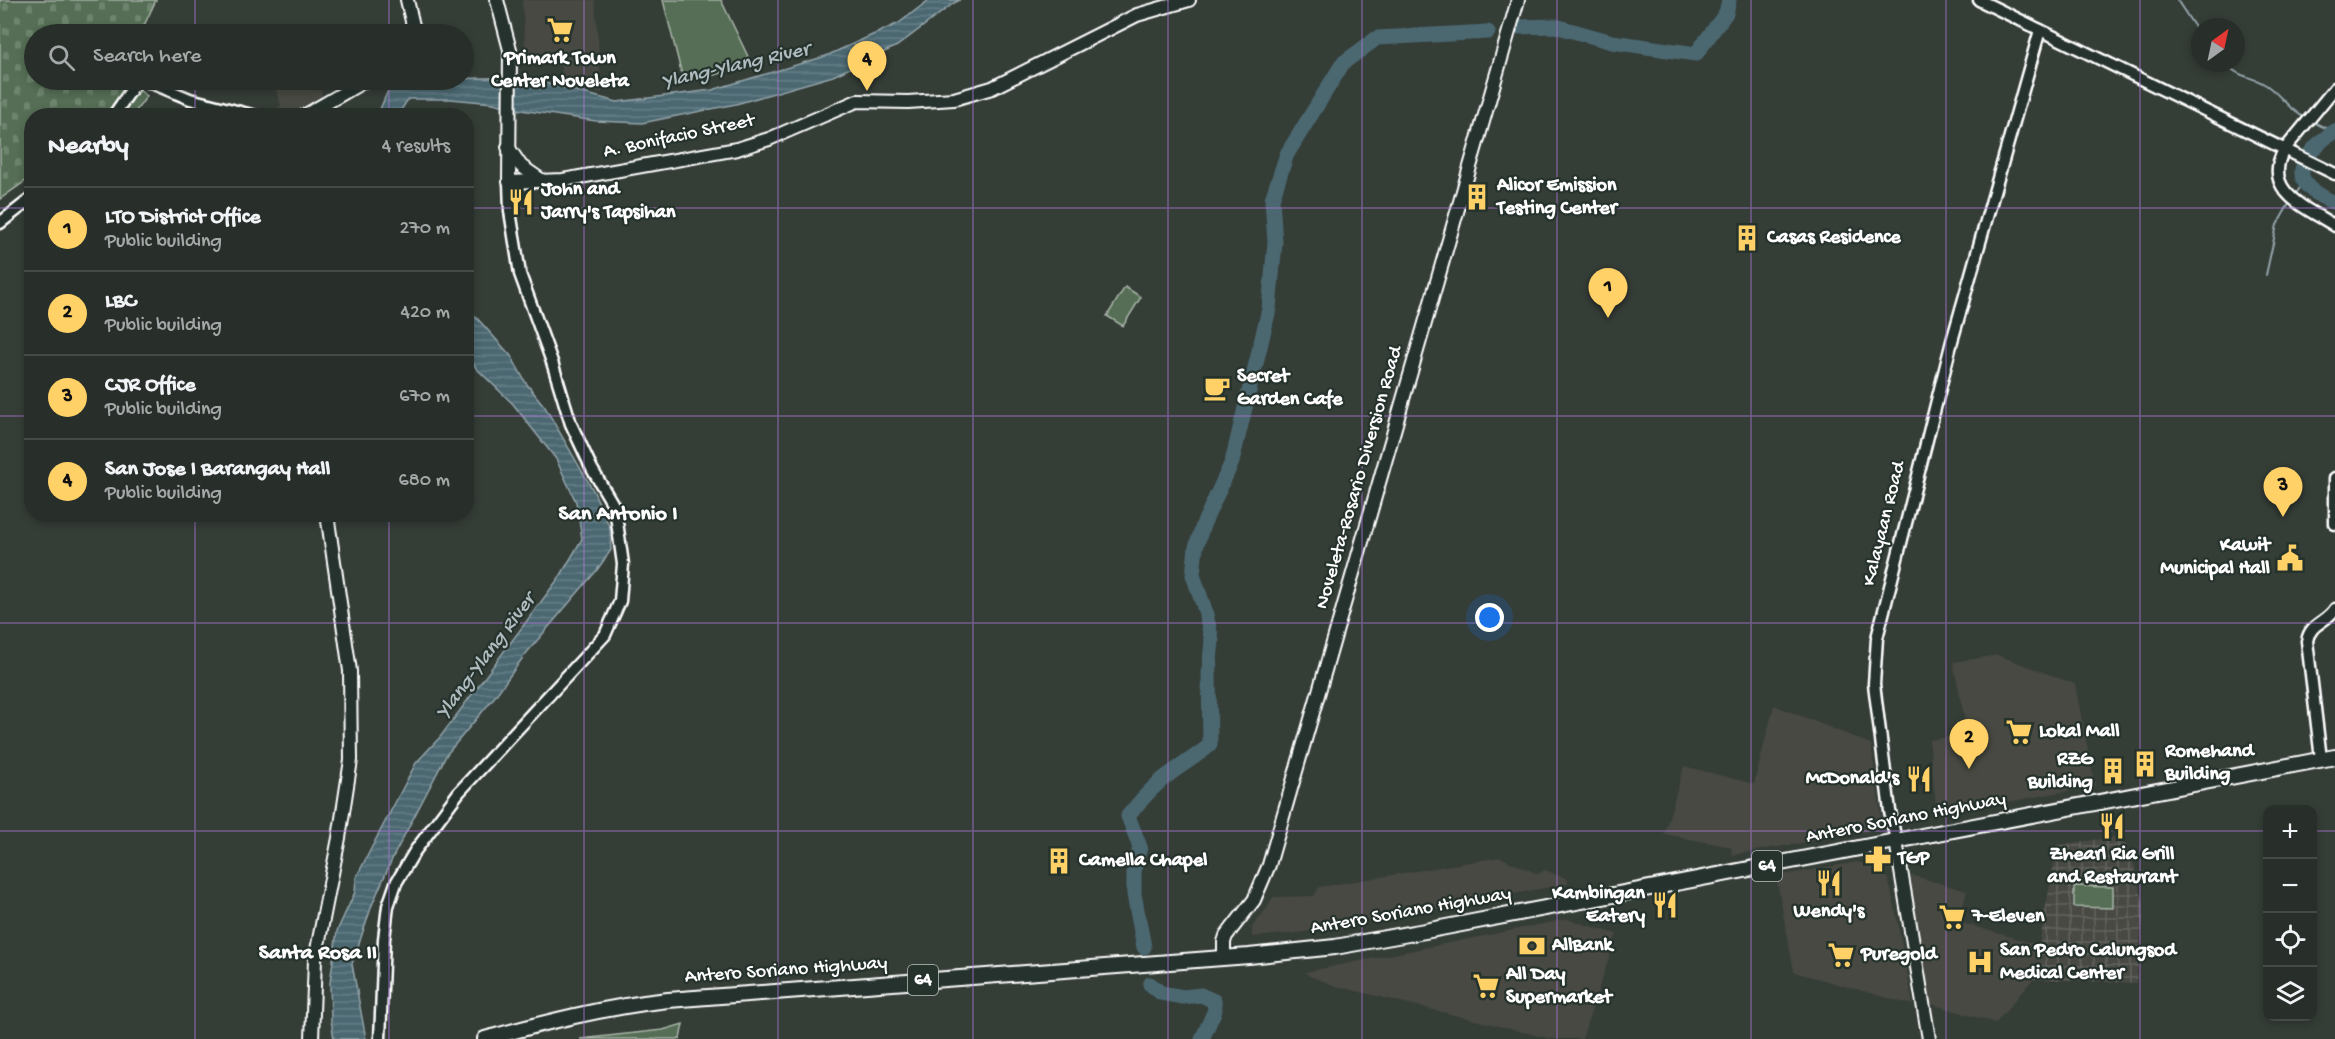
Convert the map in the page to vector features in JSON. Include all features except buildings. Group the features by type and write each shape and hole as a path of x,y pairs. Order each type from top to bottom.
{"main road":[{"path":"408,0 413,24"},
{"path":"497,0 510,50 508,182"},
{"name":"A. Bonifacio Street","path":"508,182 545,182 737,149 769,139 857,101 908,102 954,99 992,88 1137,15 1189,0"},
{"name":"Noveleta-Rosario Diversion Road","path":"1224,957 1226,936 1254,900 1272,855 1518,0"},
{"path":"318,108 349,90"},
{"path":"508,147 521,166 545,182"},
{"path":"312,1039 315,960 339,838 351,750 350,671 328,522"},
{"name":"Antero Soriano Highway","path":"485,1039 557,1018 647,1002 1335,947 2328,758"},
{"name":"Kalayaan Road","path":"1896,841 1929,1039"}],"street":[{"path":"1979,0 2335,174"},
{"name":"Kalayaan Road","path":"1896,841 1874,684 1877,638 1950,351 2040,30"},
{"path":"2335,88 2284,150 2279,160 2278,172 2280,184 2292,199 2335,226"},
{"path":"119,108 131,90"},
{"path":"168,90 190,99 225,108"},
{"path":"380,1039 384,939 388,906 396,883 415,850 459,792 605,635 620,601 623,564 615,508 592,469 571,424 552,362 520,274 508,182"},
{"path":"0,223 24,204"},
{"path":"2335,478 2335,524"},
{"path":"2328,758 2307,641 2311,630 2331,616 2335,609"}],"shaded area":[{"name":"Primark Town Center Noveleta","path":"522,0 595,0 602,93 561,85 562,67 526,60"},
{"path":"276,90 321,90 323,104 313,108 277,108 281,106"},
{"name":"Lokal Mall","path":"1998,655 2075,684 2095,786 1937,815 1929,740 1953,736 1955,728 1966,726 1953,662"},
{"path":"1774,705 1871,744 1883,829 1732,855 1731,847 1664,834 1684,766 1754,784"},
{"path":"2122,836 2135,867 2144,906 2136,983 2033,979 2057,845"},
{"path":"1500,857 1538,874 1545,870 1568,879 1568,884 1299,933 1252,937 1252,927 1273,897 1314,896 1319,887"},
{"path":"1857,862 1886,870 1913,1005 1794,972 1776,876"},
{"name":"San Pedro Calungsod Medical Center","path":"1911,875 1967,891 1959,922 2039,945 2033,979 1996,1023 1931,1004 1913,908"},
{"path":"1567,919 1617,934 1582,1039 1551,1039 1336,986 1309,976 1305,972"}],"green space":[{"path":"0,0 156,0 145,24 24,24 24,90 127,90 114,108 24,108 24,182 0,199"},
{"path":"663,0 721,0 752,65 684,83"},
{"path":"135,90 139,90 147,96 138,108 122,108"},
{"path":"1125,287 1141,297 1123,326 1107,316"},
{"path":"2074,886 2113,887 2113,908 2074,907"},
{"path":"683,1024 680,1039 580,1039 663,1030"}],"water":[{"path":"929,0 960,0 897,46 833,76 736,104 642,123 596,121 521,110 493,103 451,99 408,99 402,108 380,108 388,90 474,90 474,78 523,77 617,102 712,90 826,56 899,23"},
{"path":"474,315 511,356 526,383 545,407 594,492 610,528 611,550 447,754 393,857 372,905 352,964 366,1039 334,1039 330,983 337,931 355,892 356,878 416,763 441,736 561,575 582,539 576,502 556,459 513,404 474,364"}],"waterway":[{"path":"1516,27 1555,26 1612,42 1696,54 1726,13 1729,0"},
{"path":"2177,0 2191,21"},
{"path":"1253,376 1269,309 1275,242 1272,199 1287,154 1343,63 1377,38 1488,32"},
{"path":"2235,72 2266,85 2305,118"},
{"path":"2313,122 2334,132"},
{"path":"2335,131 2311,152 2306,159 2302,174 2310,188 2335,203"},
{"path":"2295,195 2304,182"},
{"path":"2266,275 2277,225 2290,202"},
{"path":"1144,947 1134,894 1134,872 1140,847 1128,816 1159,782 1210,745 1209,671 1212,641 1205,610 1193,575 1196,547 1203,525 1232,462 1250,387"},
{"path":"1150,984 1161,993 1183,997 1201,995 1214,1001 1215,1010 1202,1039"}],"place":[{"name":"Primark Town Center Noveleta","path":"560,30"},
{"name":"San Jose I Barangay Hall","path":"867,91"},
{"name":"Alicor Emission Testing Center","path":"1477,197"},
{"name":"John and Jarry's Tapsihan","path":"521,202"},
{"name":"Casas Residence","path":"1747,238"},
{"name":"LTO District Office","path":"1608,318"},
{"name":"Secret Garden Cafe","path":"1217,388"},
{"name":"CJR Office","path":"2283,517"},
{"name":"Kawit Municipal Hall","path":"2290,558"},
{"name":"Lokal Mall","path":"2019,732"},
{"name":"Romehand Building","path":"2145,764"},
{"name":"LBC","path":"1969,769"},
{"name":"RZG Building","path":"2113,771"},
{"name":"McDonald's","path":"1919,779"},
{"name":"Zhearl Ria Grill and Restaurant","path":"2112,826"},
{"name":"TGP","path":"1878,859"},
{"name":"Camella Chapel","path":"1059,861"},
{"name":"Wendy's","path":"1829,883"},
{"name":"Kambingan Eatery","path":"1665,905"},
{"name":"7-Eleven","path":"1952,917"},
{"name":"AllBank","path":"1532,946"},
{"name":"Puregold","path":"1841,955"},
{"name":"San Pedro Calungsod Medical Center","path":"1980,962"},
{"name":"All Day Supermarket","path":"1486,986"}],"district":[{"name":"San Antonio I","path":"618,515"},
{"name":"Santa Rosa II","path":"318,954"}],"water label":[{"name":"Ylang-Ylang River","path":"736,67"},
{"name":"Ylang-Ylang River","path":"487,657"}]}
